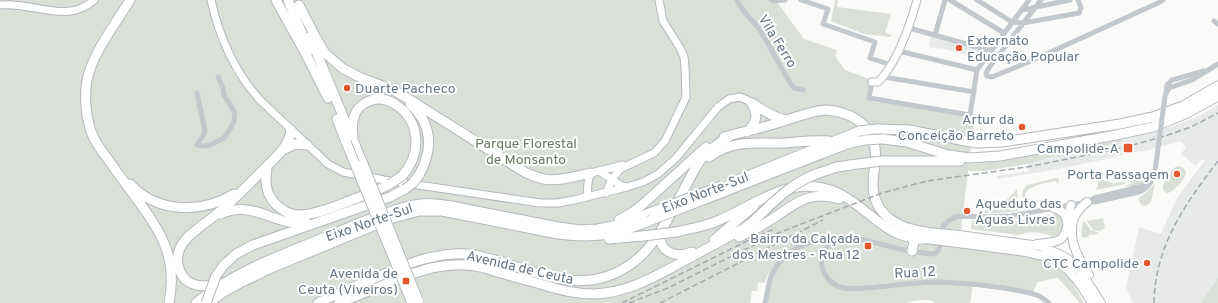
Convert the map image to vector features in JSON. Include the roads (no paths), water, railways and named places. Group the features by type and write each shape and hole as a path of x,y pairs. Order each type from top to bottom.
{"highway":[{"path":"130,0 97,53 90,71 85,98 89,128 96,142 153,224 164,244 170,272 171,286 169,303"},
{"path":"276,0 308,56 352,143 420,303"},
{"path":"288,0 328,98"},
{"path":"298,2 325,53 332,61 353,75 408,98 526,173 551,180 595,172"},
{"path":"298,2 341,112 412,303"},
{"name":"Eixo Norte-Sul","path":"692,200 859,131 877,129 909,130 976,143 1002,142 1113,125 1153,117 1183,106 1218,86"},
{"path":"203,302 216,276 223,266 244,249 273,237 390,197 406,189 419,175 427,158 429,145 426,128 420,116 412,106 402,97 386,88"},
{"name":"Eixo Norte-Sul","path":"203,302 261,272 393,218 419,211 442,211 558,234 583,233 651,216 848,144 864,140 882,139 907,142 948,155 970,158 1000,156 1116,135 1153,126 1186,114 1218,96"},
{"path":"267,166 266,182 270,196 280,208 292,214 299,215 316,212 362,196 390,184 402,176 415,156 416,138 409,117 388,100 375,99 360,107 353,122 352,143"},
{"path":"752,103 768,114 777,118 788,120"},
{"path":"747,132 752,127 756,119 756,112 752,103"},
{"path":"583,233 614,222 632,212 708,145 715,141 814,112 826,110 841,112 852,116 863,124 872,136 875,147 873,186 875,200 891,220 900,226 926,236"},
{"path":"88,120 99,143 122,175 139,193 156,202 179,208 200,207 224,200 248,185"},
{"path":"222,284 200,286 192,284 183,277 179,270 179,251 184,241 231,202 283,150 290,138 291,130"},
{"path":"696,166 702,157 730,136"},
{"path":"696,166 726,147 745,142 782,143 818,140 832,141"},
{"path":"283,150 295,144 308,145"},
{"path":"662,273 743,229 786,191 803,180 837,166 882,161 986,161 1000,156"},
{"name":"Avenida de Ceuta","path":"318,303 411,263 437,255 470,254 554,278 579,281 598,279 608,276 631,264 649,248 696,166"},
{"path":"583,233 607,239 676,232 715,222 772,193 791,188 811,187 830,190 850,200 895,232 915,238 926,236"},
{"path":"714,240 772,193"},
{"path":"662,273 758,228 797,202 808,198 820,196 838,198 874,218"},
{"name":"Eixo Norte-Sul","path":"203,302 222,284 253,267 392,211 416,204 451,206 583,233"},
{"path":"212,218 230,211 243,209 258,211 293,223 304,224 320,222"},
{"path":"661,229 660,238 662,245 667,251 674,255 686,254 733,230 762,212"},
{"path":"912,251 915,238"},
{"path":"481,267 484,257"},
{"name":"Avenida de Ceuta","path":"339,303 418,271 458,264 481,267 552,288 577,293 593,294 610,292 638,284 662,273"},
{"path":"552,288 554,278"}],"main road":[{"path":"0,5 15,4 67,12 78,10 94,0"},
{"path":"211,0 223,38 230,54 241,75 255,95 328,164 343,172 384,180 540,203 558,203 588,197 643,182 658,174 676,158 718,107 729,99 740,97 752,103"},
{"path":"606,192 612,179 620,169 654,153 665,141 686,97 684,58 680,48 663,21 659,0"},
{"path":"872,82 878,82 884,77 899,51 909,28 917,0"},
{"path":"588,197 588,179 595,172 637,162"},
{"path":"595,172 627,187"},
{"path":"1087,202 1074,218 1072,226 1074,247 1078,258 1091,279 1096,295"},
{"path":"926,236 1030,244 1055,242 1062,239 1065,234 1071,205"},
{"path":"1071,205 1074,218"},
{"path":"1054,208 1064,213 1067,225"},
{"path":"958,239 1048,257 1066,269 1078,281 1092,303"},
{"path":"1030,244 1048,249 1068,259 1084,275 1101,303"}],"street":[{"name":"Vila Ferro","path":"736,0 739,7 760,30 794,88 803,90"},
{"path":"771,0 785,0"},
{"path":"801,0 828,9 823,24 875,42 870,58 891,65"},
{"path":"934,35 945,0"},
{"path":"950,0 1004,33"},
{"path":"977,0 1012,22 1023,23 1079,13 1081,8 1078,0"},
{"path":"872,82 869,98 970,115 977,70 1029,0"},
{"path":"1041,0 988,69 986,74 987,76 992,77 1031,61 1159,1"},
{"path":"1022,10 1070,0"},
{"path":"909,28 992,51"},
{"path":"899,51 977,70"},
{"path":"765,303 770,279 777,265 787,254 798,247 811,242 852,236 929,255 938,251 943,226 953,218 960,216 1011,216 1087,202 1095,202 1143,190 1151,182 1155,171 1166,87 1172,80 1209,70 1218,64"},
{"path":"197,93 204,134 197,145 203,146 215,143 224,138 234,122 235,112 224,95 223,88 218,77"},
{"path":"884,77 974,92"},
{"name":"Rua 12","path":"836,239 826,250 822,260 823,270 827,278 834,284 844,288 942,282 1015,290 1035,294 1044,298 1049,303"}],"railway":[{"path":"629,303 668,288 778,233 882,193 927,181 1027,167 1122,148 1191,127 1218,113"},
{"path":"1154,303 1156,282 1166,244 1194,193 1218,161"},
{"path":"660,303 823,220"},
{"path":"622,303 776,228"}],"place":[{"name":"Externato Educação Popular","path":"959,48"},
{"name":"Duarte Pacheco","path":"347,88"},
{"name":"Artur da Conceição Barreto","path":"1022,127"},
{"name":"Campolide-A","path":"1128,148"},
{"name":"Porta Passagem","path":"1177,174"},
{"name":"Aqueduto das Águas Livres","path":"967,211"},
{"name":"Bairro da Calçada dos Mestres - Rua 12","path":"868,246"},
{"name":"CTC Campolide","path":"1147,263"},
{"name":"Avenida de Ceuta (Viveiros)","path":"406,281"}],"park label":[{"name":"Parque Florestal de Monsanto","path":"526,152"}]}
